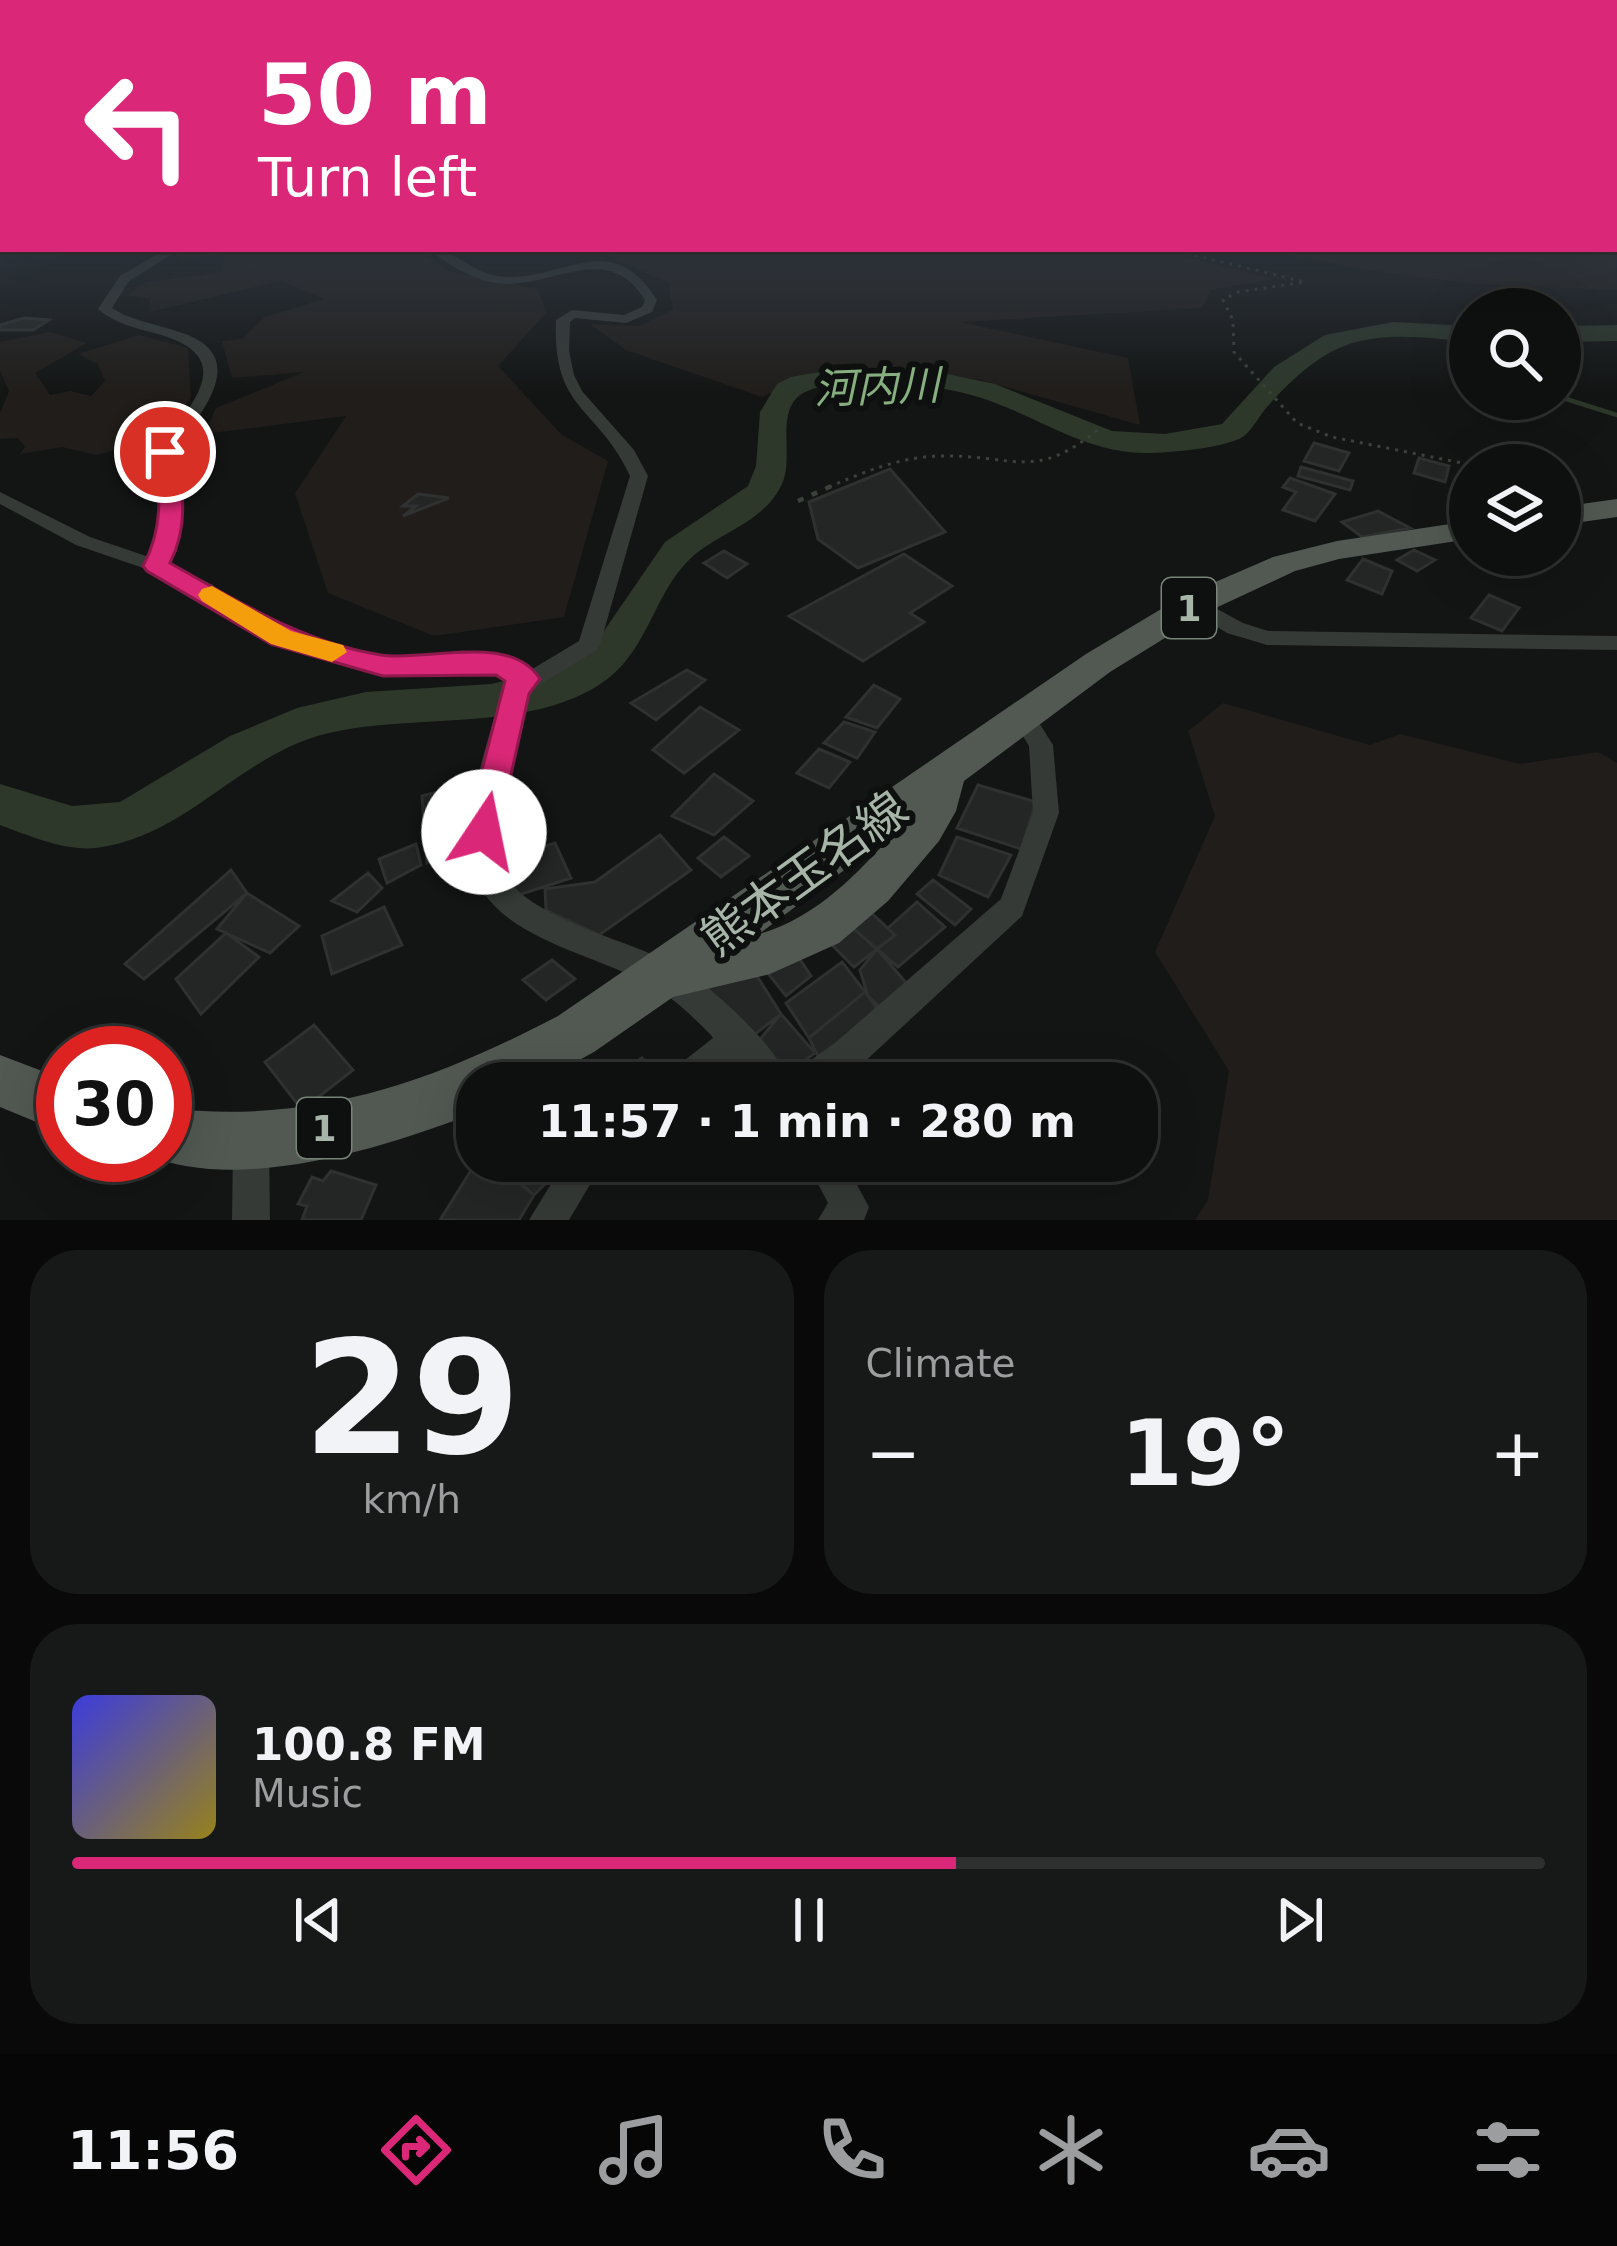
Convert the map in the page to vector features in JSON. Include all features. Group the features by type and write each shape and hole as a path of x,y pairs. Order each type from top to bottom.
{"main road":[{"path":"1581,513 1617,508"},
{"name":"熊本玉名線","path":"523,1062 576,1034 664,975 758,960 829,928 888,870 940,808 945,772 1196,604 1284,563 1449,533"},
{"path":"0,1081 36,1095"},
{"name":"熊本玉名線","path":"192,1136 251,1138 360,1124 456,1092"}],"street":[{"path":"123,280 105,309 115,320 197,342 208,358 209,383 203,399 165,452 173,503 168,542 156,566"},
{"path":"638,280 650,300 641,314 626,319 572,314 563,320 560,343 570,388 583,408 629,449 639,476 589,645 525,679 514,690 484,832 484,866 511,906 664,975 755,1062"},
{"path":"0,497 83,541 156,566 281,638 383,666 501,665 525,679"},
{"path":"1196,604 1234,628 1280,639 1617,643"},
{"path":"837,1062 1012,907 1046,813 1041,746 1023,716"},
{"path":"708,1062 736,1040"},
{"path":"251,1138 251,1220"},
{"path":"548,1220 572,1182"},
{"path":"834,1182 850,1216"}],"path":[{"path":"1296,280 1305,282 1225,296 1233,320 1234,352 1297,423 1332,437 1449,460"},
{"path":"798,501 892,465 939,455 1046,464 1069,457 1100,428"}],"shaded area":[{"path":"164,280 494,280 538,289 546,313 498,366 562,435 608,461 564,617 434,636 328,593 295,493 346,416 204,434 216,408 304,372 232,378 222,341 242,339 265,317 324,299 281,281 149,312 150,299 128,295 147,282"},
{"path":"663,280 1270,280 1211,290 1202,308 960,322 1128,358 1140,425 977,379 830,366 762,397 626,350 590,324 639,326 673,309 668,282"},
{"path":"1441,280 1617,280 1617,289"},
{"path":"50,332 87,343 35,373 50,395 71,391 91,396 105,381 98,364 78,354 139,335 188,348 191,398 154,441 96,455 62,447 20,454 25,447 18,438 0,439 0,413 9,391 0,371 0,342"},
{"path":"1223,703 1370,745 1400,734 1520,764 1598,752 1617,763 1617,1220 1195,1220 1208,1200 1229,1071 1155,952 1215,816 1188,731"}],"building":[{"path":"24,318 49,320 33,330 0,330 0,325"},
{"path":"1314,443 1349,453 1339,471 1304,461"},
{"path":"1419,458 1449,466 1445,482 1414,473"},
{"path":"1301,467 1353,481 1350,490 1298,476"},
{"path":"890,469 945,532 858,568 818,539 809,502"},
{"path":"1290,478 1335,494 1315,521 1283,510 1296,492 1283,487"},
{"path":"418,494 449,498 403,516 416,506 403,506"},
{"path":"1378,511 1410,528 1362,537 1342,522"},
{"path":"1414,550 1435,560 1417,571 1397,560"},
{"path":"724,551 747,564 727,578 704,563"},
{"path":"904,554 952,586 910,613 924,622 863,661 789,616"},
{"path":"1363,559 1392,571 1382,594 1347,580"},
{"path":"1489,595 1519,608 1502,631 1471,618"},
{"path":"687,670 705,680 656,720 631,703"},
{"path":"874,685 900,699 877,728 846,717"},
{"path":"700,707 739,730 684,773 653,750"},
{"path":"844,722 875,732 857,758 824,743"},
{"path":"819,749 850,762 829,788 797,773"},
{"path":"714,774 753,801 714,835 672,816"},
{"path":"978,785 1036,802 1021,849 957,828"},
{"path":"458,787 458,854 427,863 422,796"},
{"path":"521,805 521,822 494,829 494,811"},
{"path":"660,835 691,870 599,935 546,910 545,889 595,882"},
{"path":"724,837 749,856 721,877 698,858"},
{"path":"957,837 1011,855 988,897 939,875"},
{"path":"555,843 571,878 506,899 489,863"},
{"path":"416,844 421,865 387,883 379,859"},
{"path":"231,870 247,893 144,979 125,964"},
{"path":"368,873 382,888 357,912 332,901"},
{"path":"933,880 971,909 955,925 917,894"},
{"path":"247,893 299,926 270,953 217,929"},
{"path":"917,902 945,927 898,967 877,949 895,935 888,928"},
{"path":"384,907 402,945 332,974 322,936"},
{"path":"865,907 895,935 877,949 847,923"},
{"path":"847,923 877,949 854,967 826,939"},
{"path":"226,933 259,957 201,1014 176,979"},
{"path":"877,949 907,984 881,1008 868,996 860,970"},
{"path":"799,958 811,976 786,996 766,971"},
{"path":"552,960 575,979 546,1000 523,980"},
{"path":"842,962 865,992 809,1038 786,1003"},
{"path":"753,970 781,1014 750,1038 706,986"},
{"path":"865,992 879,1012 821,1062 809,1038"},
{"path":"781,1014 815,1053 803,1062 772,1062 757,1043"},
{"path":"314,1025 353,1070 302,1110 265,1062"},
{"path":"331,1171 376,1185 361,1220 302,1220 307,1206 298,1204 312,1177 323,1181"},
{"path":"464,1182 517,1182 534,1195 519,1220 440,1220"},
{"path":"520,1182 547,1182 534,1195"}],"waterway":[{"name":"河内川","path":"0,804 72,826 124,821 175,797 246,748 297,725 376,707 521,696 574,680 609,654 678,550 762,491 772,466 774,412 787,390 801,383 847,375 933,379 1006,397 1108,439 1165,443 1232,431 1284,373 1334,341 1393,329 1449,332"},
{"name":"河内川","path":"1581,334 1617,333"},
{"path":"1581,404 1617,415"}],"slow traffic":[{"path":"212,595 229,610 281,638 332,652"}],"route":[{"path":"165,452 173,503 168,542 156,566 206,590 229,610 281,638 383,666 501,665 525,679 514,690 484,832"}]}
